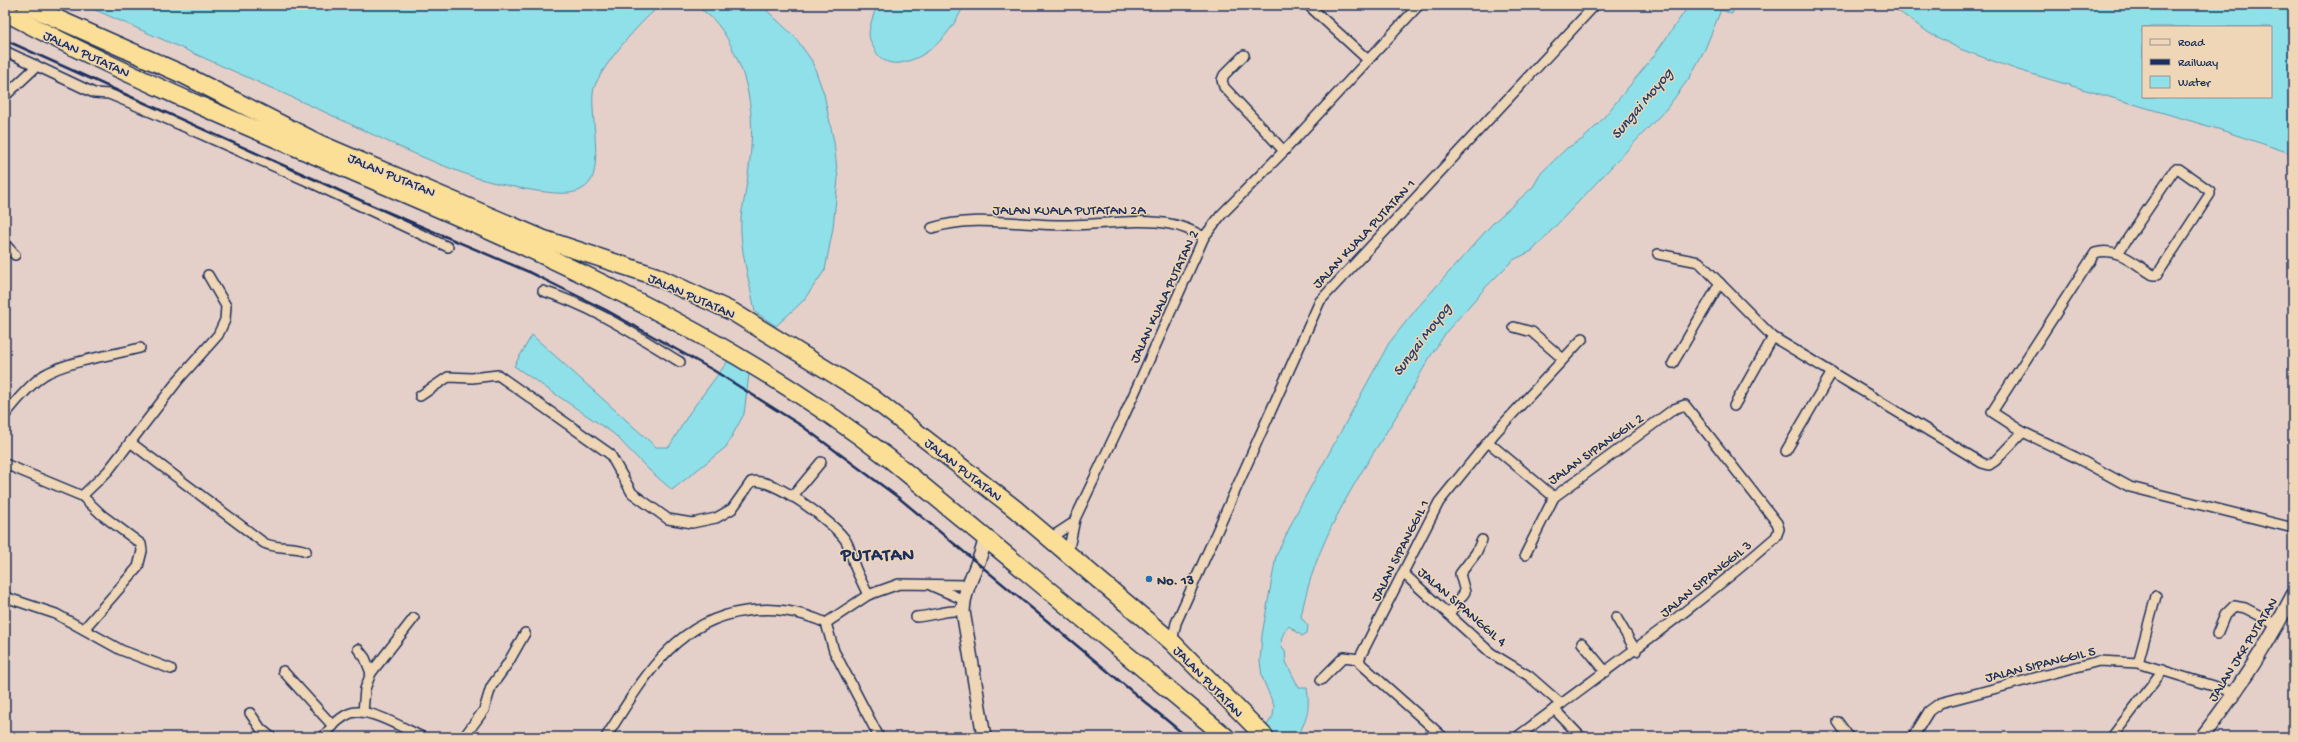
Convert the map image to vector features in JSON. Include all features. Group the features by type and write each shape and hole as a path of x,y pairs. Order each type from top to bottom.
{"highway":[{"name":"JALAN PUTATAN","path":"26,5 184,76 320,144 479,210 543,239 654,276 733,312 787,344 882,405 1050,538 1172,642 1241,715 1265,737"},
{"name":"JALAN PUTATAN","path":"5,12 44,33 171,92 346,170 487,230 616,291 716,344 848,426 1226,737"},
{"path":"320,144 344,162 346,165 346,170"},
{"path":"479,210 479,222 487,230"}],"street":[{"path":"1308,5 1368,60"},
{"name":"JALAN KUALA PUTATAN 2","path":"1068,553 1073,523 1204,238 1221,216 1284,151 1419,5"},
{"name":"JALAN KUALA PUTATAN 1","path":"1172,642 1174,629 1320,301 1595,5"},
{"path":"5,51 94,93 109,94 314,184 448,247"},
{"path":"1244,55 1224,75 1222,80 1224,87 1284,151"},
{"path":"7,94 37,66"},
{"path":"2114,252 2175,169 2179,169 2210,191 2210,194 2157,275 2153,275 2114,252 2095,253 1992,412 2023,432 2075,457 2130,487 2293,528"},
{"name":"JALAN KUALA PUTATAN 2A","path":"932,228 966,222 1064,225 1153,223 1179,226 1204,238"},
{"path":"5,244 15,256"},
{"path":"1658,254 1699,262 1773,337 1982,463 1989,464 1994,461 2023,432"},
{"path":"82,496 108,471 179,379 213,342 222,328 227,313 226,306 208,275"},
{"path":"1673,363 1720,283"},
{"path":"543,290 574,301 604,315 680,362"},
{"path":"1514,327 1532,332 1563,359"},
{"path":"1734,406 1773,337"},
{"name":"JALAN SIPANGGIL 1","path":"1359,659 1439,502 1488,442 1583,338"},
{"path":"5,415 36,381 46,374 86,361 140,348"},
{"path":"1786,451 1832,372"},
{"path":"420,396 448,377 472,378 498,375 610,454 632,493 653,510 680,522 704,522 724,514 732,509 746,486 756,481 763,482 792,497 822,517 841,533 851,550 856,567 868,595"},
{"name":"JALAN SIPANGGIL 2","path":"1488,442 1554,497 1674,409 1684,405"},
{"name":"JALAN SIPANGGIL 3","path":"1517,737 1636,650 1721,585 1776,537 1779,530 1776,523 1684,405"},
{"path":"130,442 264,543 272,547 300,548 306,551"},
{"path":"792,497 821,462"},
{"path":"5,464 82,496 102,515 141,544 142,551 138,567 84,629"},
{"path":"1525,555 1554,497"},
{"path":"1050,538 1073,523"},
{"path":"984,737 963,605 968,585 979,563 985,538"},
{"path":"1449,614 1465,592 1460,574 1476,553 1482,540"},
{"path":"979,563 989,557 1003,553"},
{"name":"JALAN SIPANGGIL 4","path":"1403,573 1492,653 1529,676 1558,706 1581,737"},
{"path":"826,623 868,595 899,584 913,582 930,585 968,585"},
{"path":"930,585 963,605"},
{"name":"JALAN JKR PUTATAN","path":"2202,737 2236,693 2278,625 2293,595"},
{"path":"2138,663 2156,596"},
{"path":"5,597 56,614 121,650 171,669"},
{"path":"916,617 938,615 963,605"},
{"path":"2217,634 2225,615 2234,606 2245,608 2278,625"},
{"path":"606,737 633,696 667,651 681,637 705,622 730,614 767,609 794,611 826,623"},
{"name":"JALAN KUALA PUTATAN 1","path":"1157,629 1168,625 1181,613"},
{"path":"1616,617 1636,650"},
{"path":"363,712 365,689 371,673 414,618"},
{"path":"826,623 834,651 879,737"},
{"path":"464,737 484,710 491,687 508,663 525,633"},
{"path":"1582,643 1606,672"},
{"path":"358,649 365,658 371,673"},
{"path":"1321,680 1344,657 1359,659 1361,664 1443,737"},
{"name":"JALAN SIPANGGIL 5","path":"1913,737 1929,711 1940,703 2099,661 2138,663 2236,693"},
{"path":"2112,737 2163,670"},
{"path":"283,671 333,726"},
{"path":"323,737 333,726 350,714 363,712 422,737"},
{"path":"250,713 261,729 271,737"},
{"path":"1838,722 1849,737"}],"water":[{"path":"84,5 662,5 644,20 633,32 611,59 596,84 593,93 593,103 596,152 593,174 590,182 583,189 570,193 558,193 505,185 480,179 452,169 413,153"},
{"path":"693,5 761,5 795,37 812,61 824,94 834,142 838,179 833,228 825,270 803,301 776,326 755,312 745,265 742,242 741,218 749,170 752,136 750,102 746,86 741,69 727,37 718,24 707,13"},
{"path":"877,5 964,5 953,25 939,42 930,50 911,60 900,63 891,63 878,55 870,40 870,28"},
{"name":"Sungai Moyog","path":"1685,5 1735,5 1732,14 1721,10 1705,49 1690,77 1667,108 1532,251 1513,260 1486,287 1447,331 1430,357 1402,407 1363,469 1326,539 1307,590 1301,617 1308,626 1307,633 1302,636 1289,626 1282,636 1281,644 1285,650 1286,662 1299,688 1307,688 1308,708 1306,719 1296,737 1259,737 1273,716 1274,706 1262,677 1260,661 1262,635 1276,556 1297,512 1389,343 1417,308 1493,223 1533,187 1541,173 1567,148 1583,139 1600,122 1653,57 1685,11"},
{"path":"1890,5 2293,5 2293,154 2218,129 2018,70 1960,49 1929,33"},
{"path":"532,335 656,447 669,447 690,412 728,361 749,374 744,414 726,447 672,490 648,469 614,434 514,366"}],"railway":[{"path":"5,40 371,205 529,272 606,310 713,370 802,426 899,498 1187,737"}],"place":[{"name":"No. 13","path":"1149,579"}],"district":[{"name":"PUTATAN","path":"878,554"}]}
